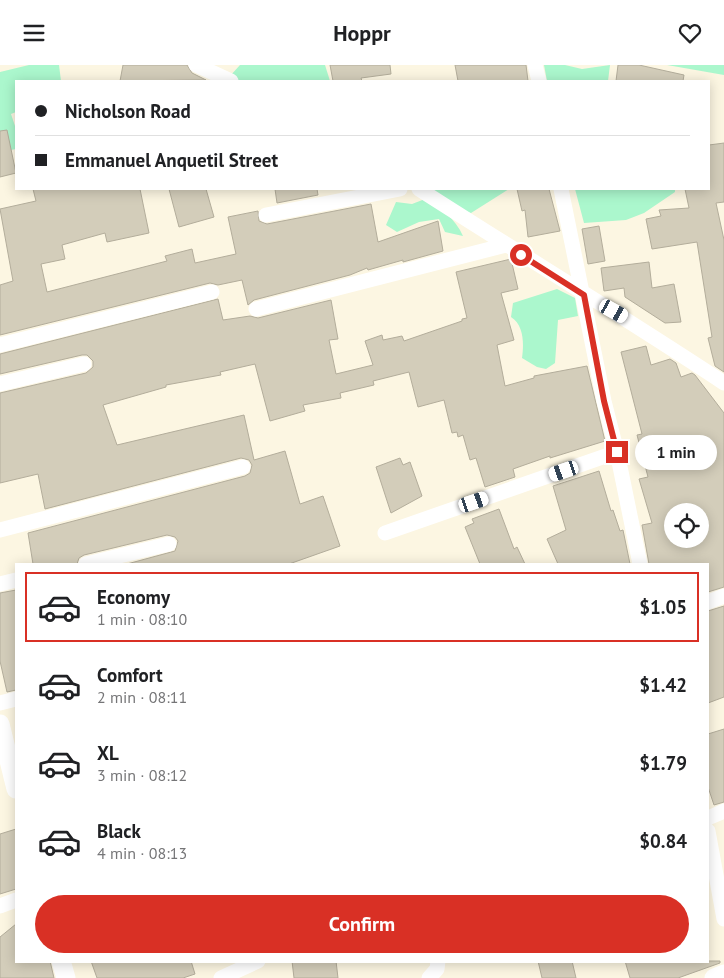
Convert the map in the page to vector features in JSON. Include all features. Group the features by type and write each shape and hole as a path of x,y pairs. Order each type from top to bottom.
{"street":[{"path":"196,65 229,80"},
{"path":"535,65 539,80"},
{"path":"266,215 395,190"},
{"path":"421,190 584,295 629,320 724,383"},
{"path":"562,190 604,401 617,452 640,563"},
{"path":"256,309 506,245"},
{"path":"0,345 212,292"},
{"path":"0,384 84,364"},
{"path":"385,533 617,452"},
{"path":"0,530 243,467"},
{"path":"90,563 169,544"},
{"path":"0,584 15,580"},
{"path":"709,602 724,596"},
{"path":"0,703 15,699"},
{"path":"0,724 15,785"},
{"path":"709,818 724,811"},
{"path":"709,836 724,919"},
{"path":"0,906 15,900"},
{"path":"62,963 66,978"},
{"path":"221,978 254,963"},
{"path":"429,978 437,969 438,963"},
{"path":"714,978 724,974"}],"green space":[{"path":"29,65 59,65 61,80 15,80 15,112 11,114 15,126 15,149 0,152 0,72"},
{"path":"240,65 325,65 330,80 237,80 230,76"},
{"path":"544,65 565,65 582,69 610,65 608,80 547,80"},
{"path":"667,65 724,65 724,75"},
{"path":"431,190 507,190 471,213 454,209"},
{"path":"575,190 675,190 675,192 644,213 626,220 584,223"},
{"path":"425,199 447,214 463,236 445,232 439,219 419,222 397,232 386,225 396,202 412,204"},
{"path":"557,289 575,298 578,316 558,320 555,363 546,369 537,367 522,358 523,341 521,330 511,317 513,303"}],"building":[{"path":"123,65 187,65 192,73 206,80 120,80"},
{"path":"330,65 390,65 391,74 361,78 362,80 333,80"},
{"path":"455,65 526,65 528,80 458,80"},
{"path":"618,65 639,65 684,75 683,80 616,80"},
{"path":"7,130 15,173 0,177 0,131"},
{"path":"724,143 724,202 716,203 724,240 724,372 715,366 708,338 712,337 697,242 652,249 646,219 661,216 659,210 689,208 685,190 710,190 710,145"},
{"path":"33,190 140,190 149,233 107,242 105,233 62,245 65,259 41,264 47,292 167,261 165,256 192,249 195,263 236,254 228,217 258,211 259,221 267,224 371,204 378,242 438,221 443,251 368,270 367,268 350,275 254,300 248,305 242,280 218,285 210,283 0,335 0,285 13,281 0,209 36,201"},
{"path":"169,190 206,190 214,217 179,227"},
{"path":"275,190 317,190 318,195 277,203"},
{"path":"517,190 549,190 560,231 528,237 525,210 522,211"},
{"path":"599,226 605,261 588,264 582,229"},
{"path":"511,259 518,289 501,293 514,340 497,345 505,386 534,378 534,376 587,366 605,441 550,458 550,456 513,469 515,477 485,487 476,458 470,460 463,435 458,437 457,432 452,433 444,400 418,407 409,372 373,381 374,385 340,393 341,398 303,405 305,411 270,421 255,364 220,372 221,375 166,385 166,387 103,405 117,445 244,415 254,460 285,451 300,504 323,496 340,546 292,563 131,563 175,551 178,541 175,537 167,535 84,555 79,558 77,563 33,563 28,533 245,476 250,473 252,465 249,460 241,458 45,509 38,474 0,483 0,393 86,373 93,367 93,361 87,355 82,355 0,374 0,354 218,299 223,320 250,316 258,318 331,300 338,339 329,340 336,374 373,365 365,341 382,335 383,340 402,336 404,341 467,318 456,272"},
{"path":"649,262 652,288 674,284 681,322 665,323 625,297 624,288 604,291 601,268"},
{"path":"646,346 651,365 670,359 676,363 681,377 692,373 724,413 724,587 709,592 709,563 649,563 642,525 652,523 639,479 648,477 637,435 642,434 621,352"},
{"path":"400,458 403,465 410,462 422,496 391,513 376,467"},
{"path":"599,471 611,511 613,510 620,531 623,530 630,563 558,563 547,539 566,530 553,486"},
{"path":"499,509 514,549 517,547 525,563 480,563 465,527 474,523 472,519"},
{"path":"15,590 15,690 7,692 0,661 0,593"},
{"path":"724,606 724,697 709,703 709,611"},
{"path":"724,729 724,802 714,805 709,790 709,734"},
{"path":"15,829 15,889 0,894 0,834"},
{"path":"15,925 15,963 50,963 54,978 0,978 0,937"},
{"path":"709,961 720,961 720,963 678,978 630,978 626,963 709,963"},
{"path":"92,963 192,963 195,974 183,978 97,978"},
{"path":"292,963 336,963 338,978 294,978"},
{"path":"538,963 572,963 576,978 542,978"}],"route":[{"path":"521,255 584,295 604,401 617,452"}]}
